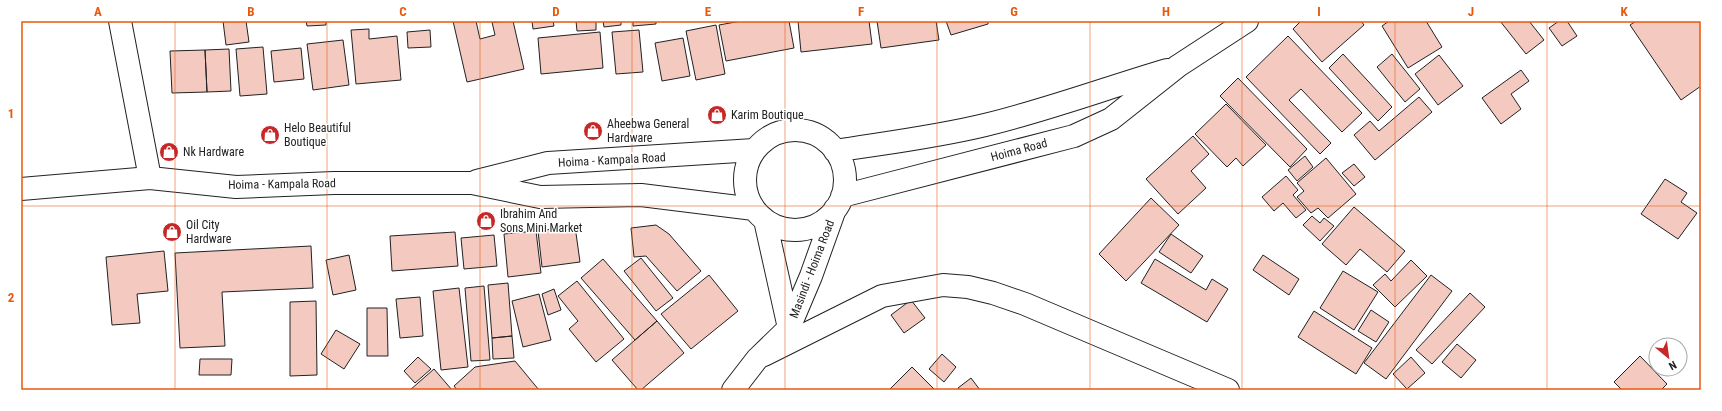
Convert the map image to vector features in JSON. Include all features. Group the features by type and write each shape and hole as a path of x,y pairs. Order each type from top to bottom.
{"main road":[{"path":"120,21 150,178"},
{"name":"Hoima Road","path":"838,202 1074,136 1111,119 1178,66 1247,21"},
{"name":"Hoima Road","path":"836,150 913,139 983,125 1054,106 1112,86 1178,66"},
{"path":"795,130 810,132 825,140 836,150 842,165 845,180 838,202 823,221 810,228 794,230 778,227 759,214 747,195 745,180 747,164 754,150 766,139 780,133 795,130"},
{"name":"Hoima - Kampala Road","path":"472,182 548,163 754,150"},
{"name":"Hoima - Kampala Road","path":"21,189 150,178 236,187 334,183 472,182 540,197 641,196 759,214"},
{"name":"Masindi - Hoima Road","path":"734,390 757,358 789,328 811,276 838,202"},
{"name":"Masindi - Hoima Road","path":"759,214 789,328"},
{"path":"757,358 882,296 943,285 968,287 993,293 1025,304 1228,390"}],"building":[{"path":"223,21 246,21 249,42 226,45"},
{"path":"306,21 326,21 326,25 307,26"},
{"path":"453,21 476,21 480,39 495,35 492,22 513,21 524,69 467,82"},
{"path":"532,21 553,21 554,26 533,29"},
{"path":"576,21 596,21 596,30 577,31"},
{"path":"603,21 621,21 621,25 604,27"},
{"path":"633,21 656,21 656,24 633,26"},
{"path":"741,21 789,21 794,48 726,61 719,25"},
{"path":"798,21 869,21 872,44 801,52"},
{"path":"877,21 936,21 939,40 881,48"},
{"path":"946,21 988,21 988,24 951,35"},
{"path":"1301,21 1361,21 1364,25 1322,62 1293,29"},
{"path":"1389,21 1426,21 1442,47 1408,68 1382,26"},
{"path":"1500,21 1529,21 1544,40 1526,54"},
{"path":"1559,21 1567,21 1577,36 1562,46 1549,28"},
{"path":"1636,21 1701,21 1701,86 1681,100 1630,25"},
{"path":"716,25 725,74 696,80 686,31"},
{"path":"369,29 369,39 397,36 401,80 356,84 351,30"},
{"path":"430,30 431,47 408,48 407,32"},
{"path":"639,30 643,72 616,74 612,32"},
{"path":"600,32 603,68 541,74 538,38"},
{"path":"1288,36 1362,113 1342,132 1301,89 1289,100 1331,143 1320,154 1246,77"},
{"path":"683,38 690,76 662,81 655,43"},
{"path":"343,40 349,85 313,90 307,44"},
{"path":"263,47 267,94 240,96 236,49"},
{"path":"301,48 304,79 274,82 271,51"},
{"path":"229,49 231,91 207,92 205,50"},
{"path":"205,50 207,92 172,93 170,51"},
{"path":"1343,54 1392,107 1378,121 1329,68"},
{"path":"1392,54 1420,89 1405,102 1377,67"},
{"path":"1439,55 1463,86 1438,105 1415,74"},
{"path":"1521,70 1529,81 1511,94 1521,109 1501,124 1482,98"},
{"path":"1238,78 1307,149 1290,167 1220,96"},
{"path":"1419,97 1432,112 1375,160 1354,135 1370,121 1379,131"},
{"path":"1226,104 1266,145 1243,166 1236,158 1227,167 1195,134"},
{"path":"1193,136 1209,154 1191,171 1206,188 1178,214 1146,179"},
{"path":"1305,156 1313,167 1297,181 1288,170"},
{"path":"1326,158 1356,194 1328,218 1318,208 1311,213 1297,197 1304,191 1297,183"},
{"path":"1354,164 1365,177 1354,186 1342,173"},
{"path":"1286,176 1298,190 1293,195 1306,210 1296,218 1283,203 1274,211 1262,197"},
{"path":"1665,179 1687,193 1681,202 1697,213 1678,239 1641,214"},
{"path":"1151,198 1179,225 1126,281 1099,254"},
{"path":"1354,207 1405,251 1387,272 1360,249 1346,265 1322,244"},
{"path":"1312,216 1320,223 1324,218 1334,226 1320,241 1303,225"},
{"path":"656,225 669,234 701,271 677,291 646,256 634,257 631,228"},
{"path":"575,226 580,262 542,267 538,231"},
{"path":"536,231 541,273 508,277 504,234"},
{"path":"455,232 458,266 392,271 390,236"},
{"path":"1171,234 1203,256 1191,273 1159,252"},
{"path":"494,235 497,266 464,269 461,238"},
{"path":"311,246 313,288 222,292 225,346 180,348 175,253"},
{"path":"164,251 168,291 137,294 140,323 112,325 106,257"},
{"path":"349,255 356,290 333,295 326,260"},
{"path":"1263,255 1299,279 1289,295 1253,270"},
{"path":"641,258 673,298 656,311 624,271"},
{"path":"603,259 657,321 635,340 581,278"},
{"path":"1155,259 1206,290 1212,279 1228,289 1207,322 1141,283"},
{"path":"1411,260 1427,276 1395,307 1373,285 1385,274 1391,281"},
{"path":"1343,271 1378,292 1354,330 1320,308"},
{"path":"709,275 738,311 691,349 661,314"},
{"path":"1431,275 1452,291 1386,379 1364,363"},
{"path":"577,281 624,339 596,362 569,329 578,321 558,296"},
{"path":"508,283 512,336 492,338 488,285"},
{"path":"484,286 490,360 471,361 465,288"},
{"path":"459,288 468,367 441,370 433,291"},
{"path":"554,289 561,310 548,315 542,294"},
{"path":"1470,293 1485,307 1432,364 1416,350"},
{"path":"539,294 551,340 523,347 512,301"},
{"path":"420,297 423,336 400,338 396,299"},
{"path":"911,300 925,318 904,333 891,315"},
{"path":"316,301 317,375 290,376 290,302"},
{"path":"367,308 387,308 388,356 367,356"},
{"path":"1371,310 1389,322 1376,342 1358,331"},
{"path":"1314,311 1372,348 1356,374 1298,337"},
{"path":"657,321 684,353 641,390 638,390 612,360"},
{"path":"336,330 360,344 344,369 321,354"},
{"path":"512,336 514,358 493,359 492,338"},
{"path":"1457,344 1476,360 1461,378 1442,362"},
{"path":"942,354 956,367 944,382 929,369"},
{"path":"1640,356 1648,364 1648,377 1660,377 1667,384 1661,390 1620,390 1621,389 1614,382"},
{"path":"418,357 431,369 415,383 404,371"},
{"path":"1411,357 1425,373 1407,389 1393,374"},
{"path":"200,359 232,359 231,375 199,375"},
{"path":"515,361 539,390 457,390 454,386 475,367"},
{"path":"912,367 935,390 889,390"},
{"path":"434,369 452,390 410,390"},
{"path":"971,378 980,390 959,390 958,388"}],"place":[{"name":"Karim Boutique","path":"717,115"},
{"name":"Aheebwa General Hardware","path":"593,131"},
{"name":"Helo Beautiful Boutique","path":"270,135"},
{"name":"Nk Hardware","path":"169,152"},
{"name":"Ibrahim And Sons Mini Market","path":"486,221"},
{"name":"Oil City Hardware","path":"172,232"}]}
